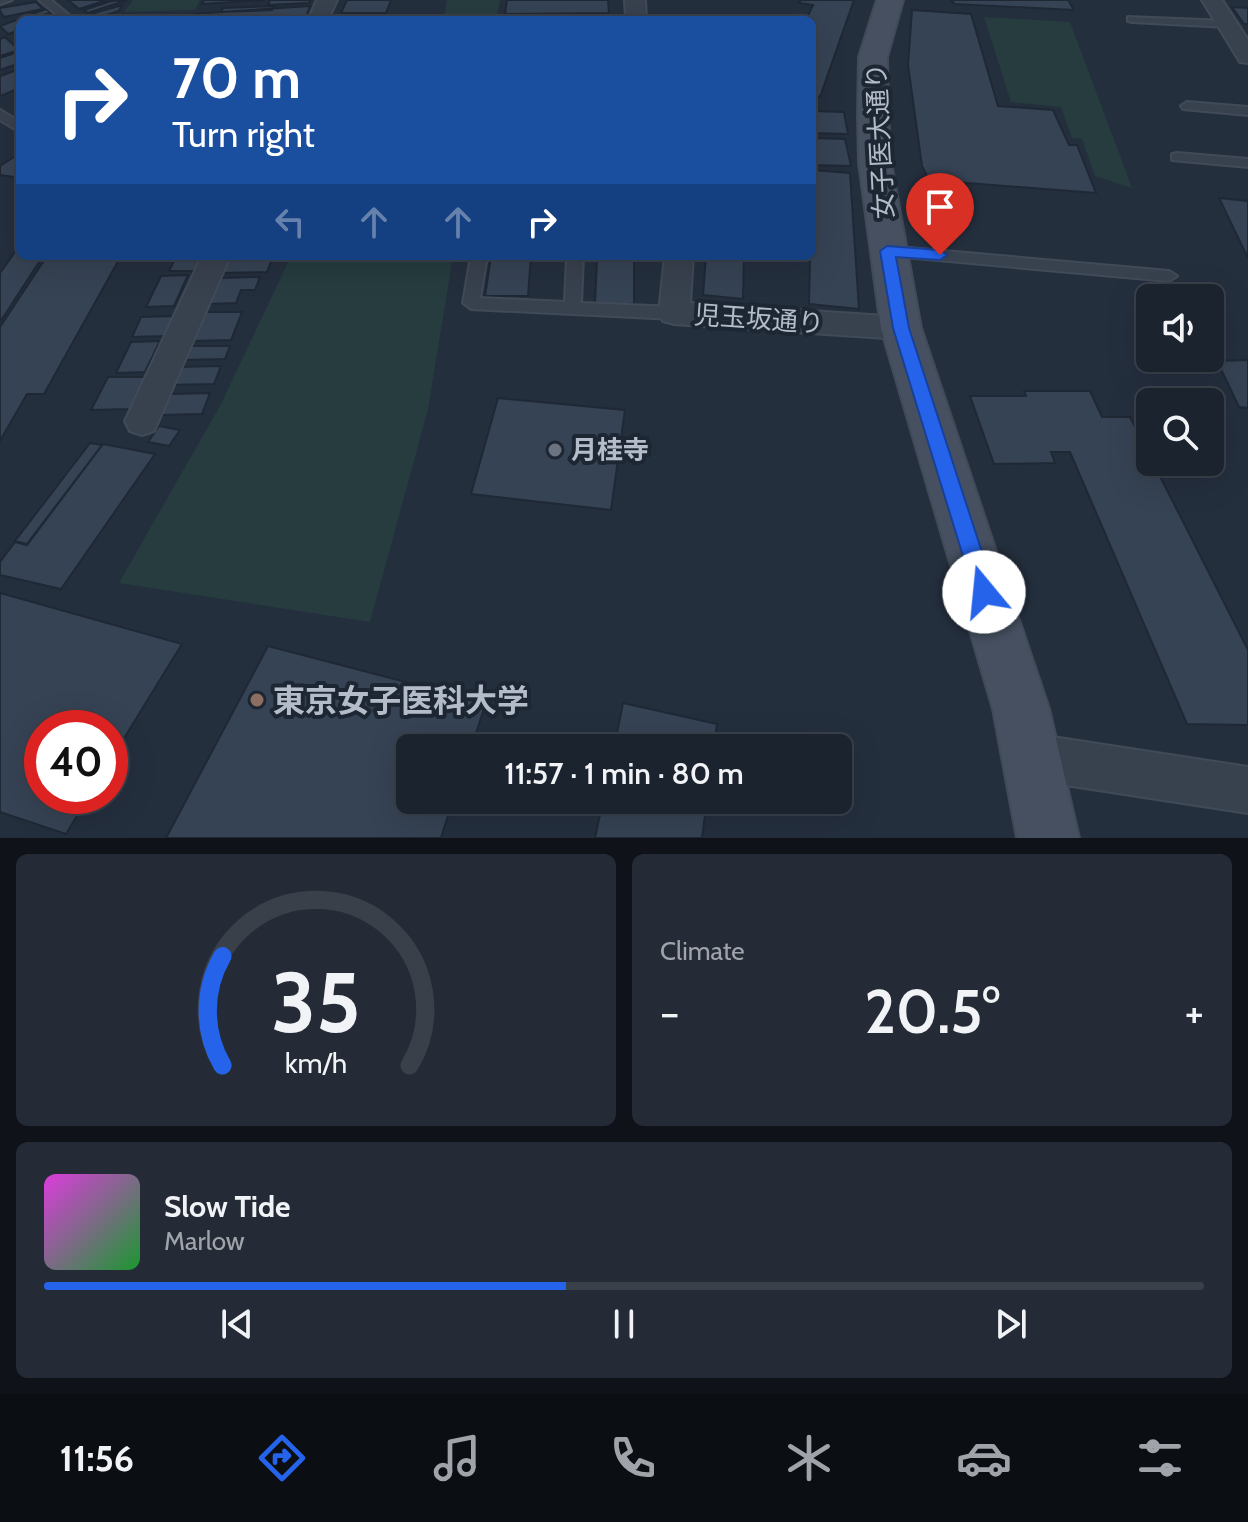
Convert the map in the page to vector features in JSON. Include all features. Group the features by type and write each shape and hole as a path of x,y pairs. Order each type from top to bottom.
{"street":[{"name":"女子医大通り","path":"890,0 873,57 875,163 901,328 1033,757 1048,838"},
{"path":"1212,0 1248,57"},
{"path":"142,421 214,260"},
{"name":"児玉坂通り","path":"679,260 674,313 901,328"},
{"path":"1033,757 1248,790"}],"lane":[{"path":"0,1 7,0"},
{"path":"44,0 65,16"},
{"path":"1132,19 1227,24"},
{"path":"1187,106 1248,111"},
{"path":"1177,157 1248,163"},
{"path":"887,251 1169,276"},
{"path":"478,260 471,303 674,313"},
{"path":"573,306 575,260"}],"green space":[{"path":"133,0 200,0 195,10 124,12"},
{"path":"447,0 500,0 497,16 445,16"},
{"path":"984,17 1070,22 1132,188 1095,176 1082,139 1072,138 1061,107 1011,102"},
{"path":"289,260 452,260 428,409 370,622 119,583 220,406"}],"building":[{"path":"68,0 102,0 104,1 79,9"},
{"path":"127,0 88,13 84,10 111,1"},
{"path":"204,0 265,0 202,4"},
{"path":"270,0 310,0 309,3 268,5"},
{"path":"347,0 391,0 386,13 341,13"},
{"path":"507,0 608,0 609,13 505,14"},
{"path":"801,0 854,0 820,97 816,96 816,16 808,16 813,5 799,3"},
{"path":"951,0 1068,0 1074,10 955,4"},
{"path":"36,2 43,9 4,17 0,11 0,8"},
{"path":"122,5 119,11 103,16 84,16"},
{"path":"274,6 272,10 221,12 223,8"},
{"path":"310,6 306,16 191,16"},
{"path":"1232,7 1248,8 1248,24 1244,24"},
{"path":"46,9 51,13 38,16 27,16"},
{"path":"912,10 971,14 998,106 1053,110 1069,145 1077,145 1096,193 929,180 922,166 908,65"},
{"path":"16,20 16,31 8,34 0,26"},
{"path":"5,37 16,51 0,56 0,39"},
{"path":"15,53 16,64 0,70 0,58"},
{"path":"16,70 16,90 0,96 0,76"},
{"path":"816,111 844,112 848,134 816,133"},
{"path":"816,138 845,139 851,166 816,165"},
{"path":"16,156 16,177 0,175 0,166"},
{"path":"816,170 850,173 859,309 809,304 810,260 816,260"},
{"path":"1219,198 1248,201 1248,258"},
{"path":"16,251 16,260 40,260 0,322 0,273"},
{"path":"44,260 119,260 44,394 27,394 0,441 0,327"},
{"path":"174,260 204,260 199,271 169,271"},
{"path":"227,260 272,260 267,272 221,273"},
{"path":"490,260 531,260 528,296 485,296"},
{"path":"597,260 634,260 634,304 595,304"},
{"path":"706,260 744,260 743,299 703,295"},
{"path":"188,275 174,306 146,307 161,276"},
{"path":"260,277 255,290 241,290 236,303 208,304 219,278"},
{"path":"206,312 242,312 231,340 193,341"},
{"path":"174,316 164,336 132,337 141,317"},
{"path":"160,341 145,372 116,373 131,342"},
{"path":"188,346 230,346 225,359 183,360"},
{"path":"1248,360 1248,408 1239,407 1222,372 1224,361"},
{"path":"221,366 214,384 168,385 177,367"},
{"path":"108,377 146,377 131,409 91,410"},
{"path":"1024,391 1090,391 1102,417 1130,417 1136,429 1136,476 1160,476 1248,650 1248,725 1187,724 1070,452 1051,452 1055,463 994,464 970,396 1026,396"},
{"path":"210,393 202,414 160,415 169,394"},
{"path":"498,398 625,410 611,510 471,494"},
{"path":"159,426 180,430 169,446 148,442"},
{"path":"90,443 102,445 27,544 15,541"},
{"path":"103,444 155,454 61,589 0,575 0,562 15,542 27,545"},
{"path":"0,593 182,644 128,732 128,710 24,710 24,814 78,814 66,834 0,812"},
{"path":"268,646 486,703 476,734 396,734 396,814 449,814 441,838 166,838"},
{"path":"623,703 717,724 716,734 617,734"},
{"path":"600,814 705,814 702,838 595,838"}],"place":[{"name":"月桂寺","path":"555,450"},
{"name":"東京女子医科大学","path":"257,700"}],"route":[{"path":"940,255 887,251 901,328 984,592"}]}
